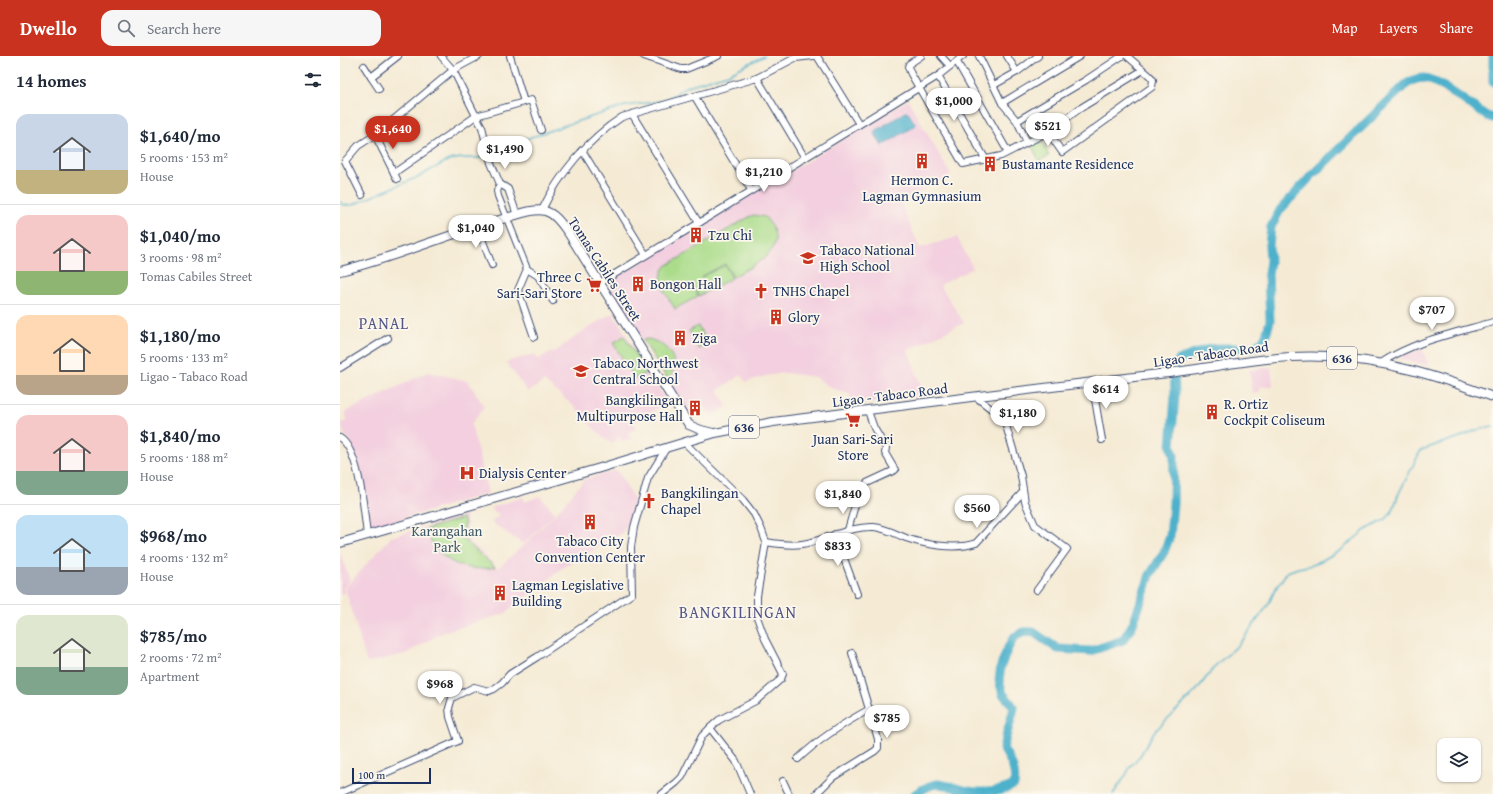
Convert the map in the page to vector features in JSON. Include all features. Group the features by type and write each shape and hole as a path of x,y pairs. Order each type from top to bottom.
{"main road":[{"path":"340,271 477,226 542,210"},
{"name":"Tomas Cabiles Street","path":"542,210 552,214 562,224 689,425"},
{"name":"Ligao - Tabaco Road","path":"685,443 715,433 773,422 1166,374 1272,359 1300,357 1326,357 1381,363 1432,375 1493,397"},
{"path":"685,443 689,435 689,425"},
{"name":"Ligao - Tabaco Road","path":"689,425 701,430 715,433"},
{"name":"636","path":"340,543 685,443"}],"street":[{"path":"371,77 398,56"},
{"path":"441,56 453,70 482,127 492,163 500,184 508,189 517,215"},
{"path":"362,195 345,161 358,146 375,135 453,70 479,56"},
{"path":"510,56 524,102"},
{"path":"644,56 681,69 686,69 718,56"},
{"path":"542,210 549,195 582,150 609,126 622,118 757,78 795,58 816,56 860,124"},
{"path":"921,56 908,66 911,74 963,164 1001,156 1048,132 1079,109 1143,70"},
{"path":"942,56 950,66"},
{"path":"600,283 938,76 964,56"},
{"path":"979,56 1002,103 1017,122 1027,142"},
{"path":"1007,56 1017,72"},
{"path":"994,85 1017,72 1038,56"},
{"path":"1002,103 1080,56"},
{"path":"1017,122 1122,56"},
{"path":"1048,132 1062,152 1152,87 1153,80 1127,56"},
{"path":"957,62 1008,152"},
{"path":"364,66 379,89"},
{"path":"938,76 986,160"},
{"path":"757,78 805,158"},
{"path":"695,97 751,190"},
{"path":"375,135 396,176 476,116 531,100 541,130"},
{"path":"632,114 699,223"},
{"path":"582,150 646,255"},
{"path":"500,184 497,191 498,196 527,269 538,276 553,301"},
{"path":"477,226 492,265"},
{"path":"527,269 518,290 534,337"},
{"path":"1381,363 1417,345 1493,322"},
{"path":"340,368 388,338"},
{"path":"1092,382 1102,440"},
{"path":"976,397 1004,419 1021,476 1025,502 1035,525 1067,549 1037,590"},
{"path":"848,530 859,491 867,483 895,470 884,454 886,448 874,428 868,411"},
{"path":"340,438 345,441 355,462 367,535"},
{"path":"662,794 682,777 702,736 710,728 719,720 757,700 782,677 782,671 765,639 756,617 756,596 766,542 754,514 743,500 685,443"},
{"path":"340,793 458,741 450,717 449,708 452,698 474,688 489,691 494,689 510,674 632,594 631,547 634,526 648,478 667,447"},
{"path":"766,542 792,545 848,530 876,527 928,544 966,546 976,543 1023,492"},
{"path":"835,534 857,594"},
{"path":"816,794 834,777 878,748 878,739 852,653"},
{"path":"798,759 812,746 853,718 870,710"},
{"path":"710,728 736,761 743,774 750,794"},
{"path":"784,781 789,794"}],"shaded area":[{"name":"Tabaco National High School","path":"908,100 951,175 900,202 920,248 957,237 973,268 940,285 964,323 908,350 925,396 850,406 850,394 831,388 815,377 785,373 765,376 746,382 741,375 718,390 727,407 717,413 708,413 700,401 685,410 607,283"},
{"name":"Tabaco Northwest Central School","path":"613,313 667,402 634,423 637,429 628,432 631,439 623,442 619,437 612,444 594,429 576,408 544,381 528,392 506,362 530,355 539,360 543,356 556,351 586,329"},
{"path":"1422,348 1429,366 1402,359 1400,355"},
{"path":"1271,367 1273,386 1260,387 1260,392 1252,393 1249,370"},
{"path":"428,372 468,381 484,407 471,424 488,493 370,529 360,473 349,440 344,434 341,423 347,421 345,412"},
{"path":"617,470 637,505 633,521 629,520 622,533 561,569 506,613 442,633 405,654 367,663 345,588 391,537 465,515 467,524 465,537 498,568 557,512 585,479"},
{"path":"540,496 555,513 523,544 491,522 500,515 490,508 523,497 525,502"},
{"path":"340,552 350,581 343,588 344,593 340,594"}],"green space":[{"path":"1040,137 1049,156 1039,161 1030,142"},
{"path":"754,215 765,217 773,228 775,238 774,246 768,254 752,266 733,277 725,264 701,277 725,265 732,278 699,296 691,283 698,296 675,309 665,293 661,283 661,277 666,266"},
{"path":"698,326 709,344 699,349 689,331"},
{"path":"624,336 647,372 635,379 613,343"},
{"path":"648,339 655,341 667,349 674,361 672,374 668,380 643,340"},
{"name":"Karangahan Park","path":"463,518 465,524 462,538 495,567 484,569 462,566 444,556 436,549 430,540 426,529"}],"water":[{"path":"907,111 916,125 882,146 874,132"}],"waterway":[{"path":"490,153 566,125 625,106 661,101 676,94 681,89 728,74 764,56"},
{"path":"1493,56 1493,82"},
{"path":"915,794 935,784 942,784 964,790 979,792 1000,790 1014,785 1014,770 1003,748 1014,708 1003,694 999,680 1001,666 1014,637 1024,632 1033,632 1058,649 1091,651 1123,640 1133,624 1150,575 1164,552 1170,536 1173,504 1174,456 1171,446 1175,396 1174,366 1179,360 1205,350 1219,348 1252,348 1262,342 1266,335 1270,321 1268,274 1271,227 1280,210 1313,174 1404,86 1413,80 1424,78 1438,83 1487,116 1493,118"},
{"path":"340,202 343,205 352,205 418,177 449,160 479,158 487,155"},
{"path":"1113,794 1130,767 1140,756 1154,732 1196,691 1216,665 1244,638 1268,605 1276,588 1287,572 1313,565 1341,550 1364,531 1386,519 1393,510 1398,495 1421,450 1476,430 1493,427"}],"place":[{"name":"Hermon C. Lagman Gymnasium","path":"922,161"},
{"name":"Bustamante Residence","path":"990,164"},
{"name":"Tzu Chi","path":"696,235"},
{"name":"Tabaco National High School","path":"808,258"},
{"name":"Bongon Hall","path":"638,284"},
{"name":"Three C Sari-Sari Store","path":"594,285"},
{"name":"TNHS Chapel","path":"761,291"},
{"name":"Glory","path":"776,317"},
{"name":"Ziga","path":"680,338"},
{"name":"Tabaco Northwest Central School","path":"581,371"},
{"name":"Bangkilingan Multipurpose Hall","path":"695,408"},
{"name":"R. Ortiz Cockpit Coliseum","path":"1212,412"},
{"name":"Juan Sari-Sari Store","path":"853,420"},
{"name":"Dialysis Center","path":"467,473"},
{"name":"Bangkilingan Chapel","path":"649,501"},
{"name":"Tabaco City Convention Center","path":"590,522"},
{"name":"Lagman Legislative Building","path":"500,593"}],"district":[{"name":"PANAL","path":"384,323"},
{"name":"BANGKILINGAN","path":"738,612"}]}
